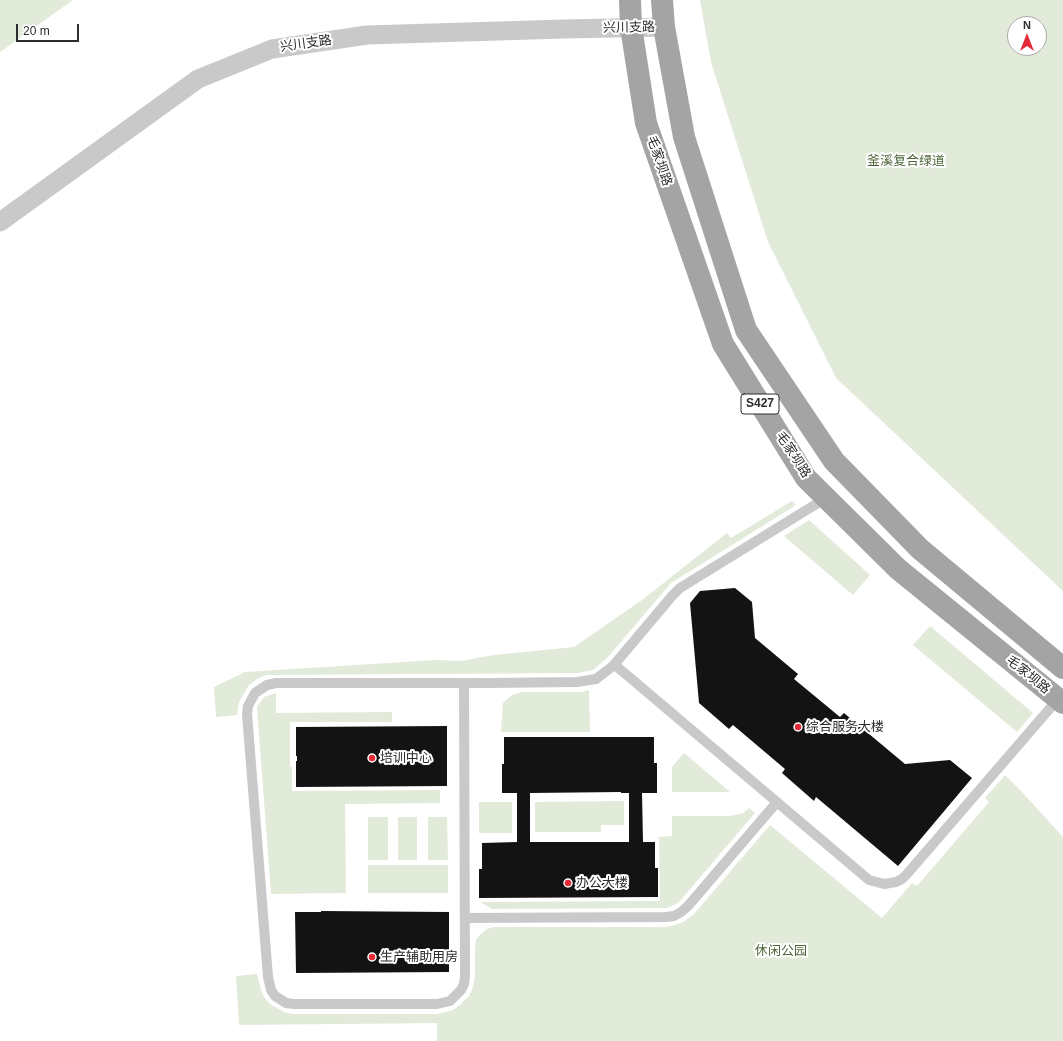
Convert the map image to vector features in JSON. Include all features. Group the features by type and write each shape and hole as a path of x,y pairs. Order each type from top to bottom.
{"main road":[{"name":"毛家坝路","path":"630,0 632,27 646,123 723,344 806,478 898,569 1061,701"},
{"name":"S427","path":"662,0 664,27 684,137 746,330 834,461 920,549 1063,668"}],"street":[{"name":"兴川支路","path":"0,222 198,79 272,49 367,35 664,27"}],"lane":[{"path":"464,683 464,984 456,996 450,1001 437,1004 286,1003 275,996 271,990 268,977 247,714 248,706 255,693 267,685 276,684 587,681 601,676 615,665 680,588 826,498"},
{"path":"615,665 869,880 884,884 896,882 908,874 1061,701"},
{"path":"465,918 674,916 688,906 777,802"}],"green space":[{"path":"0,0 73,0 0,52"},
{"name":"釜溪复合绿道","path":"700,0 1063,0 1063,591 836,378 768,242 711,62"},
{"path":"792,501 796,505 671,583 607,658 593,670 578,673 266,675 249,685 239,702 237,715 216,717 214,687 245,672 436,660 461,661 494,655 574,647 642,600 727,533 731,538"},
{"path":"809,520 870,575 853,595 784,536"},
{"path":"930,626 1033,713 1017,732 913,645"},
{"path":"589,690 590,732 501,732 503,703 512,695 522,692 581,692"},
{"path":"276,693 276,713 392,712 392,722 290,722 290,767 292,767 292,791 440,790 440,803 345,804 346,893 271,894 257,707 264,697"},
{"path":"684,753 730,792 672,792 672,767"},
{"name":"休闲公园","path":"1005,775 1063,837 1063,1041 437,1041 437,1023 239,1025 236,976 257,974 264,997 270,1004 286,1013 438,1014 453,1010 469,996 473,987 475,976 476,940 487,929 494,927 664,927 683,922 694,914 770,825 882,918 912,883 917,886 989,802 985,798"},
{"path":"624,801 624,825 601,825 601,832 535,832 535,802"},
{"path":"479,802 512,802 512,833 479,833"},
{"path":"749,808 755,813 679,902 667,908 492,909 480,902 660,901 659,837 672,836 672,816 730,816 743,813"},
{"path":"368,817 388,817 388,860 368,860"},
{"path":"398,817 417,817 417,860 398,860"},
{"path":"428,817 447,817 448,860 428,860"},
{"path":"368,865 448,865 448,893 368,893"}],"building":[{"name":"综合服务大楼","path":"735,588 752,602 755,638 798,674 794,679 840,717 844,713 905,764 950,760 972,778 898,866 816,797 814,801 782,773 785,769 733,725 729,729 699,703 690,603 700,591"},
{"name":"培训中心","path":"447,726 447,786 296,787 296,727"},
{"path":"504,737 654,737 654,763 657,763 657,793 642,793 643,842 655,842 655,868 658,868 658,897 479,898 479,869 482,869 482,843 517,842 517,793 502,793 502,764 504,764","holes":["530,793 629,793 629,842 530,842"]},
{"name":"生产辅助用房","path":"295,912 449,912 449,972 296,973"}],"place":[{"name":"综合服务大楼","path":"798,727"},
{"name":"培训中心","path":"372,758"},
{"name":"办公大楼","path":"568,883"},
{"name":"生产辅助用房","path":"372,957"}]}
